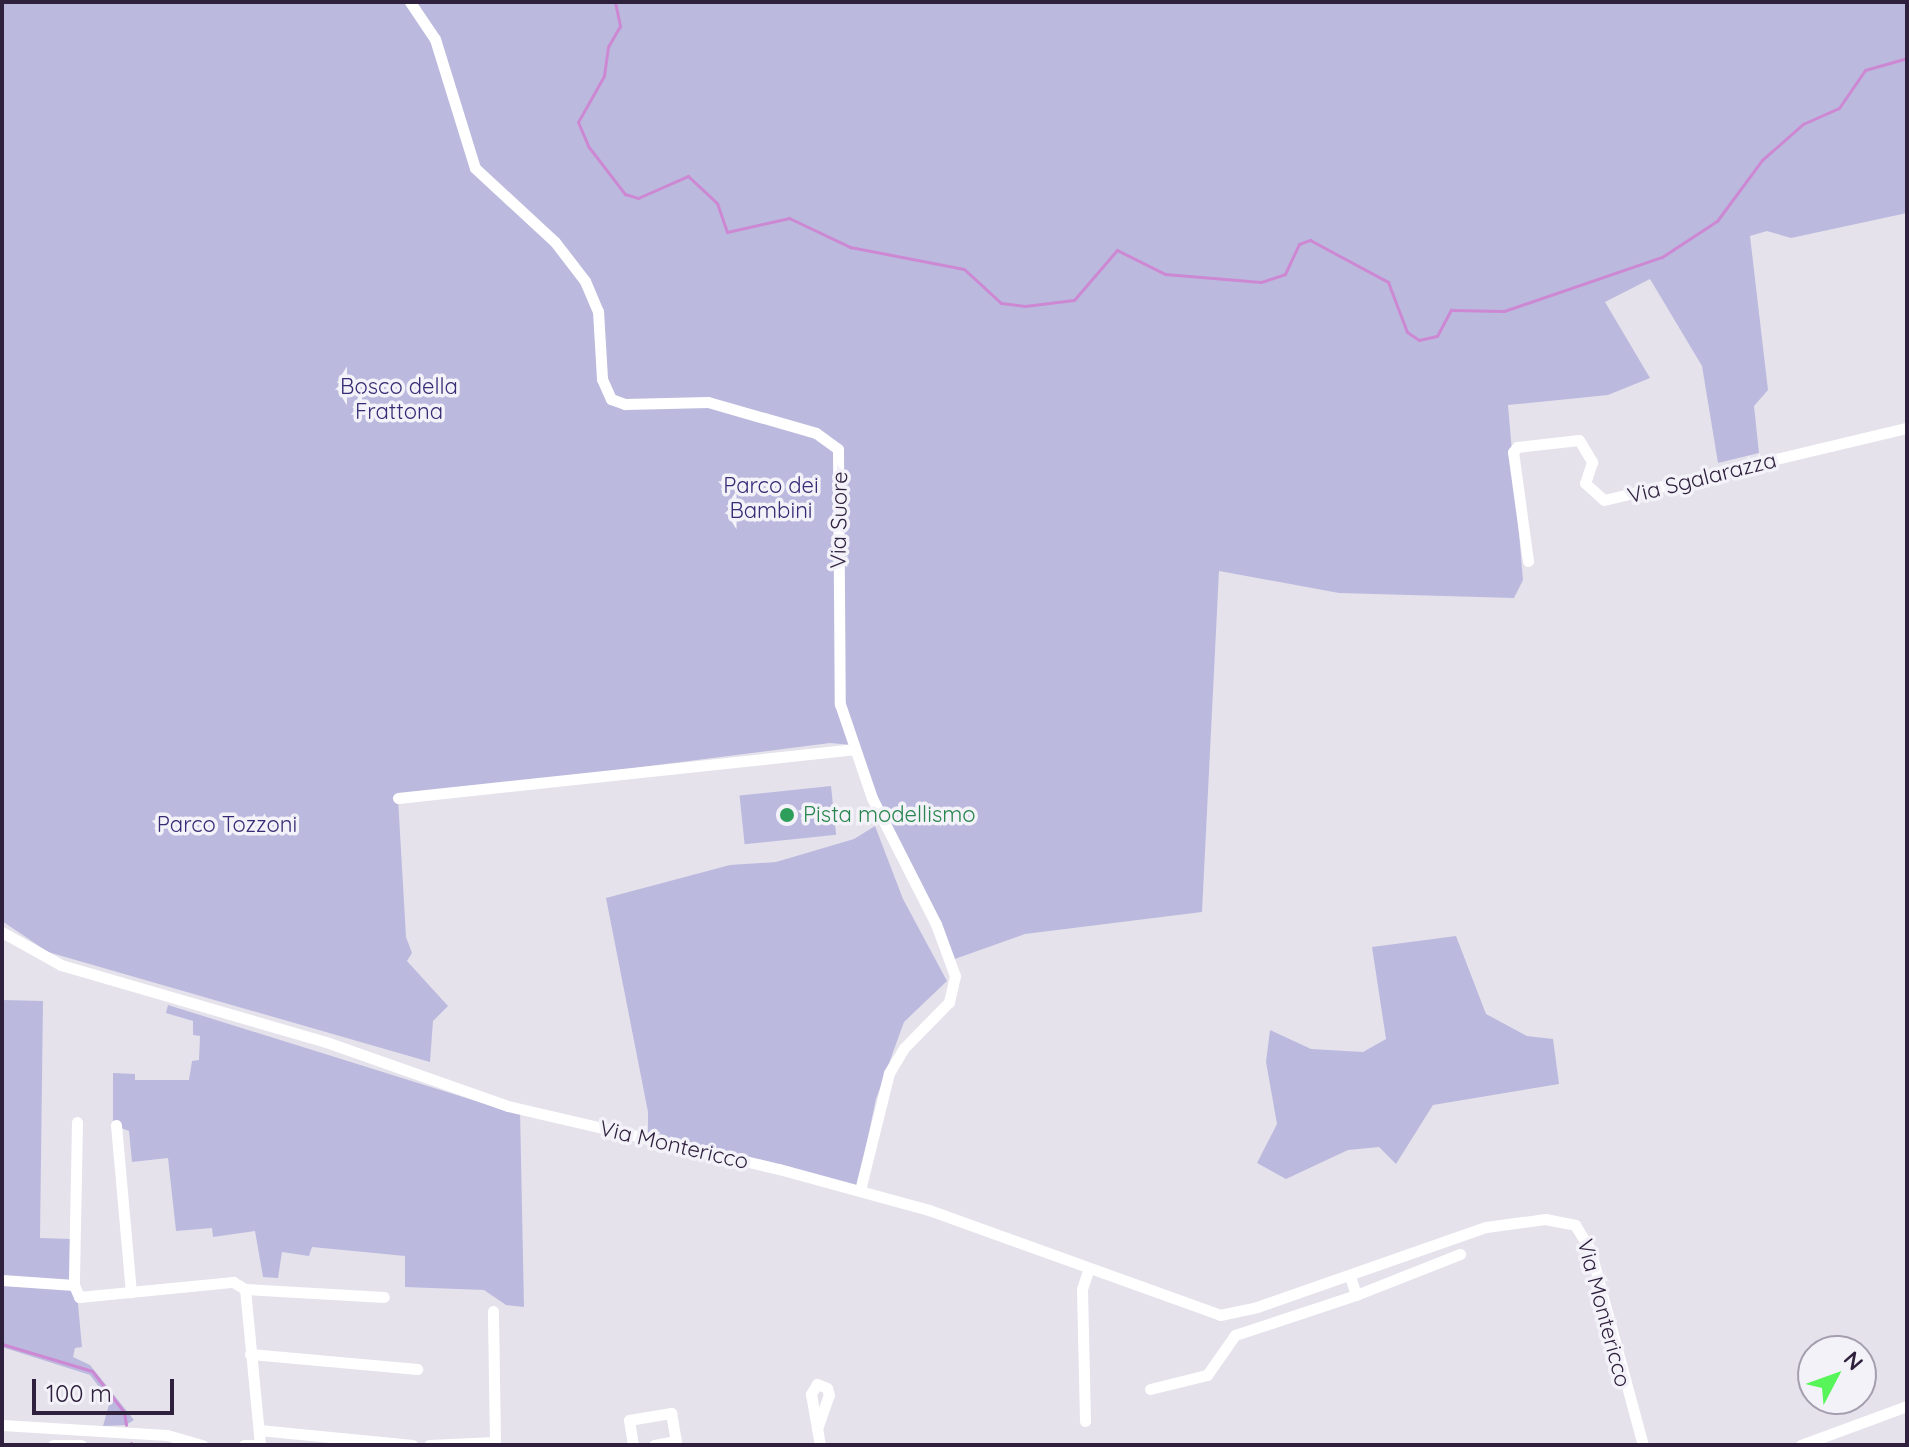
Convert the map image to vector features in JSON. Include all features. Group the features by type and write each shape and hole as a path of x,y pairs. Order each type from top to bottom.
{"street":[{"name":"Via Suore","path":"410,2 435,39 475,168 555,242 585,281 598,311 602,379 611,399 625,404 708,402 816,433 838,449 837,679 853,749 950,955 955,976 944,1010 904,1048 889,1073 860,1190"},
{"name":"Via Sgalarazza","path":"1528,561 1513,452 1517,447 1579,440 1592,462 1585,483 1604,500 1907,428"},
{"path":"398,798 853,749"},
{"name":"Via Montericco","path":"2,932 61,965 326,1042 508,1106 860,1190 1220,1315 1350,1276 1486,1227 1545,1219 1575,1225 1590,1249 1643,1445"},
{"path":"76,1290 77,1122"},
{"path":"116,1125 131,1292"},
{"path":"1150,1389 1207,1375 1235,1335 1356,1295 1460,1254"},
{"path":"1085,1421 1082,1289 1089,1268"},
{"path":"1350,1276 1356,1295"},
{"path":"2,1280 76,1290 131,1292 233,1282 245,1289 384,1297"},
{"path":"245,1289 257,1441 412,1445"},
{"path":"429,1445 495,1444 493,1311"},
{"path":"250,1354 417,1369"},
{"path":"1801,1445 1814,1443 1907,1406"},
{"path":"633,1445 629,1420 671,1413 676,1441 654,1445"},
{"path":"2,1426 167,1435 203,1445"},
{"path":"817,1429 820,1445"},
{"path":"55,1445 81,1445"}],"green space":[{"name":"Bosco della Frattona","path":"2,2 1907,2 1907,213 1791,238 1767,231 1750,236 1768,390 1754,406 1759,453 1718,463 1702,366 1650,279 1605,302 1650,378 1608,395 1508,405 1523,580 1514,598 1339,593 1219,571 1202,912 1025,934 952,960 852,745 830,743 398,798 406,937 412,953 407,961 448,1006 433,1021 430,1062 48,952 2,921"},
{"name":"Pista modellismo","path":"831,786 836,835 745,844 740,796"},
{"path":"875,826 903,899 947,981 904,1022 876,1099 856,1193 648,1136 648,1112 606,898 730,865 776,862 854,839"},
{"path":"1456,936 1486,1014 1527,1036 1553,1039 1559,1084 1433,1105 1396,1164 1379,1147 1348,1150 1286,1179 1257,1163 1277,1124 1266,1062 1270,1030 1311,1049 1363,1052 1386,1039 1372,947"},
{"path":"2,1000 43,1001 40,1238 72,1239 82,1347 75,1348 73,1357 90,1365 134,1420 126,1425 103,1426 110,1401 90,1375 2,1347"},
{"path":"168,1005 498,1108 520,1109 524,1307 506,1305 484,1290 405,1287 405,1256 312,1247 309,1256 282,1252 278,1278 263,1277 255,1231 213,1237 212,1228 176,1231 168,1158 132,1162 129,1131 113,1125 113,1073 135,1074 135,1080 189,1080 192,1061 199,1060 200,1036 193,1035 193,1021 166,1013"}],"waterway":[{"path":"615,2 620,26 608,47 604,76 578,122 588,146 625,194 638,198 688,176 717,203 727,232 789,218 850,247 964,269 1001,303 1025,306 1074,300 1117,250 1165,274 1261,282 1285,274 1299,244 1310,240 1388,282 1407,332 1419,340 1437,336 1451,310 1504,311 1662,257 1717,221 1762,160 1803,124 1839,108 1865,70 1907,58"},
{"path":"2,1344 92,1371 124,1412 126,1425"}],"place":[{"name":"Pista modellismo","path":"787,815"}],"park label":[{"name":"Parco dei Bambini","path":"771,498"},
{"name":"Parco Tozzoni","path":"227,825"}]}
